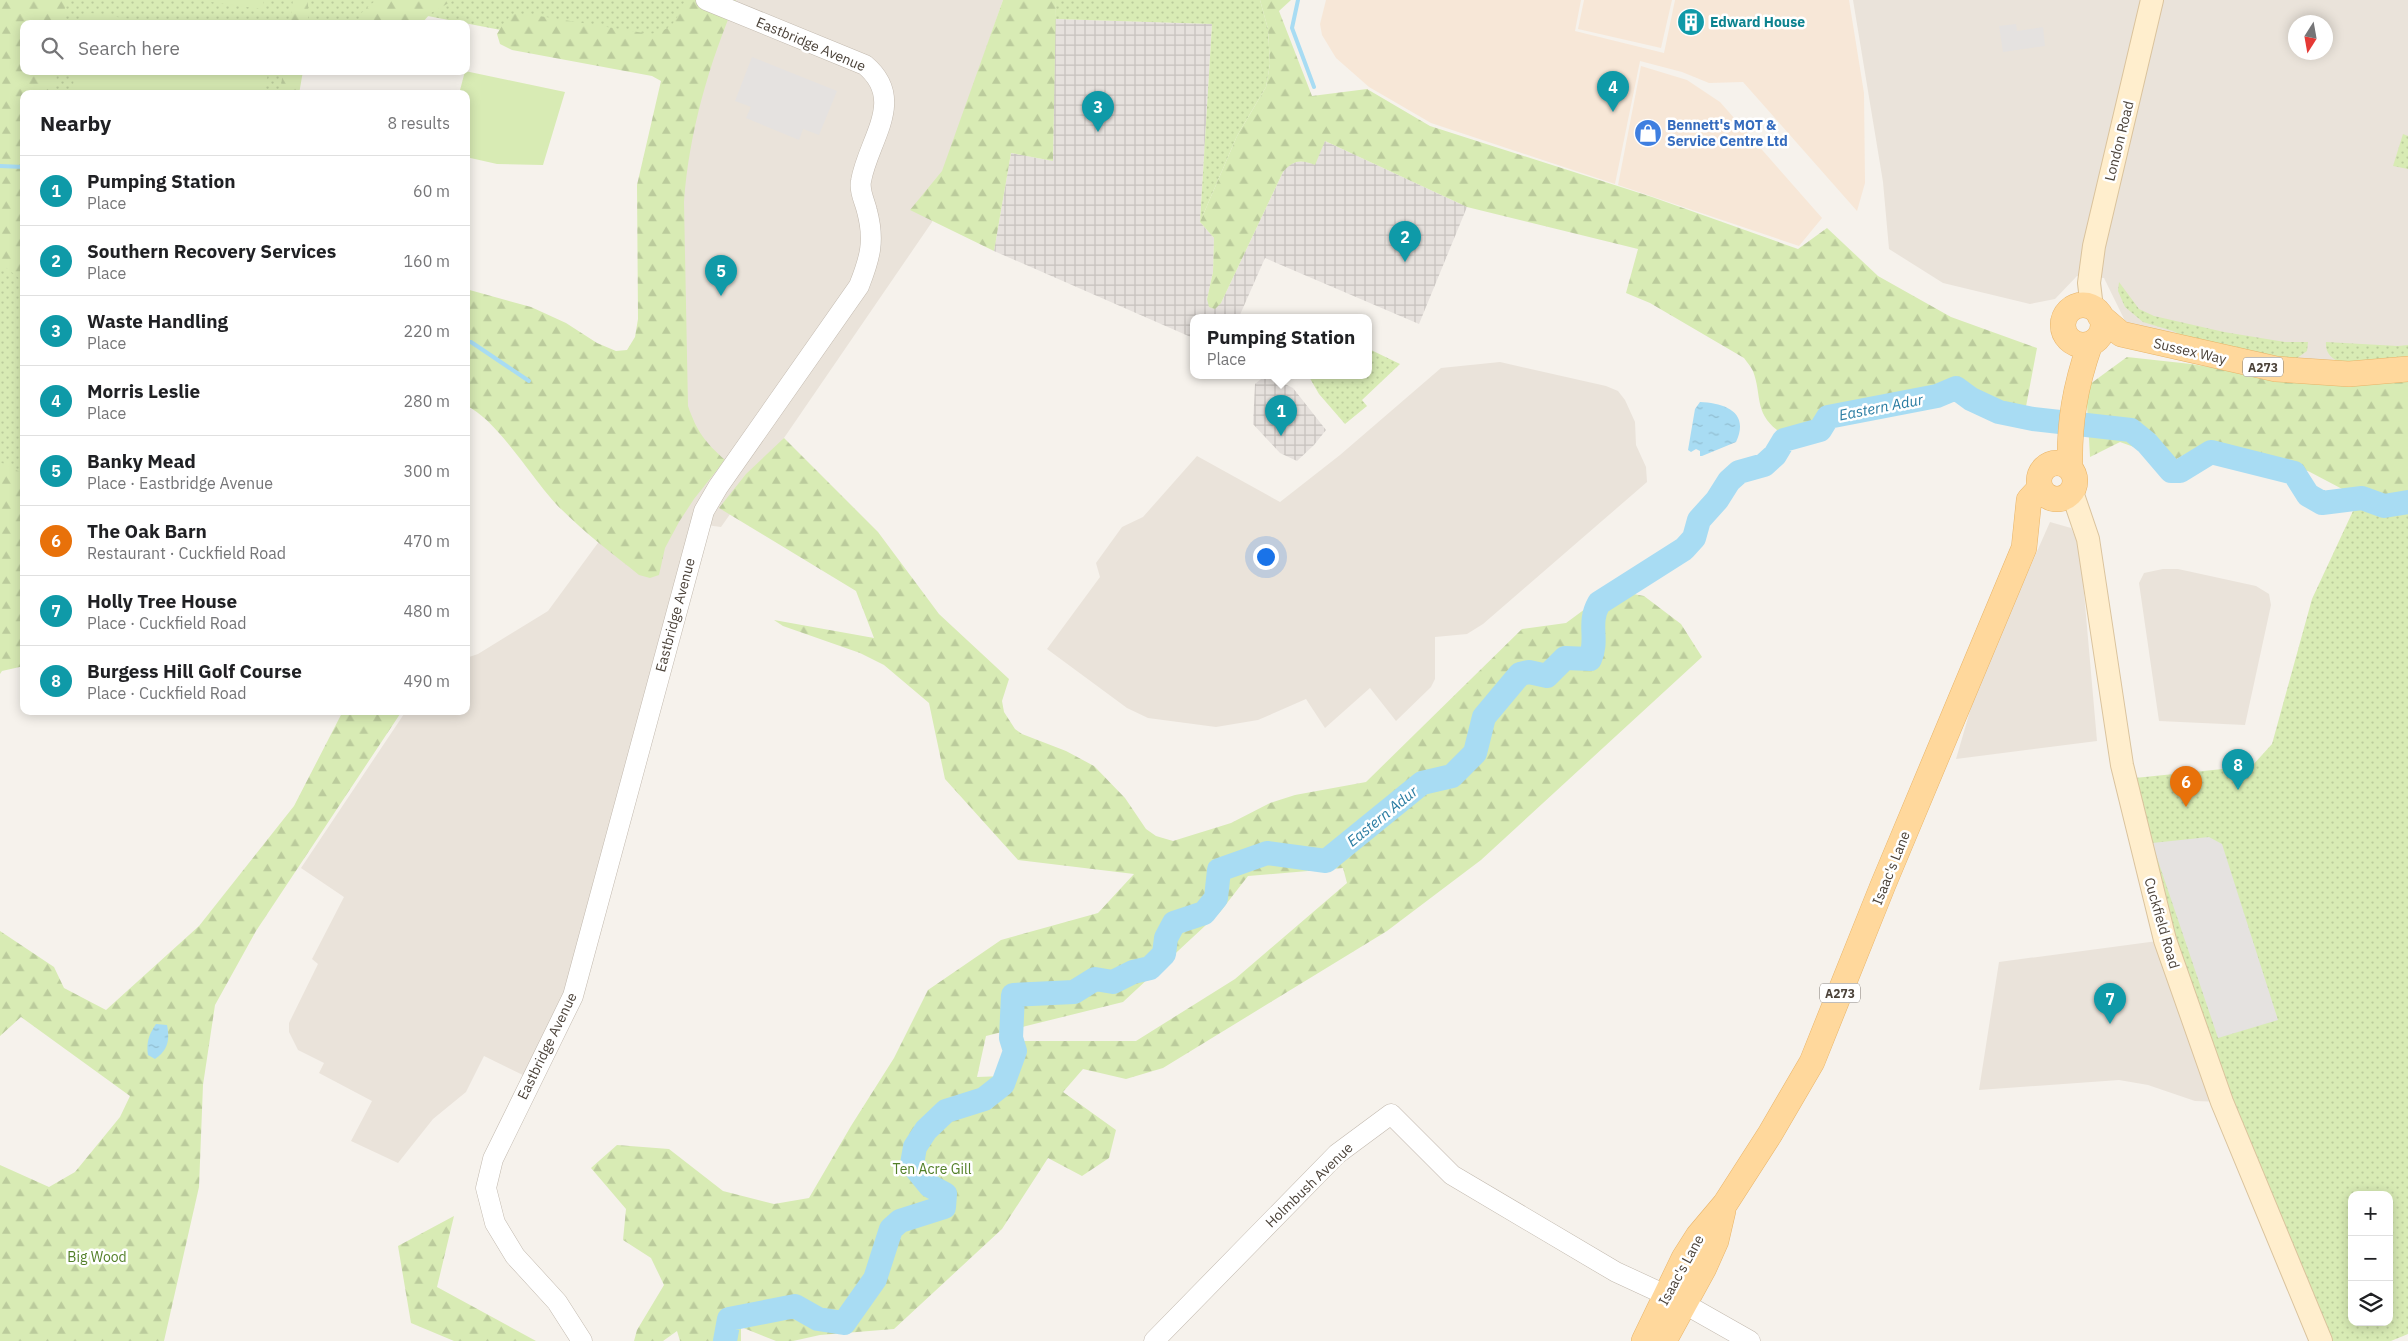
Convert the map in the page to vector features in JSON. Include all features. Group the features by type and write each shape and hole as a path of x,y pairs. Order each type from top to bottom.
{"main road":[{"name":"London Road","path":"2058,484 2069,437 2076,383 2093,326 2089,283 2094,246 2152,0"},
{"name":"Sussex Way","path":"2093,326 2276,370 2349,374 2408,369"},
{"name":"Cuckfield Road","path":"2058,484 2081,517 2088,539 2122,764 2165,940 2222,1102 2322,1341"},
{"name":"Isaac's Lane","path":"1664,1341 1674,1299 1698,1236 1725,1204 1770,1134 1812,1062 1883,885 2024,548 2029,500 2058,484"},
{"name":"Isaac's Lane","path":"1644,1341 1674,1299"}],"street":[{"name":"Eastbridge Avenue","path":"582,1341 557,1302 515,1256 495,1222 486,1188 493,1158 573,996 704,511 718,488 859,286 872,248 872,231 860,182 885,108 883,87 877,75 865,65 706,0"},
{"name":"Holmbush Avenue","path":"1154,1341 1337,1154 1391,1114 1452,1175 1616,1272 1674,1299"},
{"path":"1674,1299 1750,1341"}],"shaded area":[{"path":"724,0 1003,0 977,75 957,152 932,222 721,527 706,525 577,999 533,1080 484,1056 466,1092 433,1119 398,1163 351,1141 372,1101 319,1073 324,1063 298,1050 289,1032 289,1023 318,964 312,959 344,897 301,868 403,715 470,715 470,657 478,654 548,611 680,431 679,173"},
{"path":"1326,0 1581,0 1575,31 1664,53 1675,0 1849,0 1864,93 1865,183 1857,211 1743,82 1709,83 1682,72 1640,61 1615,184 1431,123 1369,87 1336,58 1322,35 1320,24"},
{"path":"1584,0 1672,0 1661,48 1578,29"},
{"path":"1853,0 2408,0 2408,363 2343,369 2127,325 2104,278 2077,276 2055,299 2030,304 1943,283 1889,249 1883,182"},
{"path":"1055,19 1212,24 1200,222 1214,238 1213,272 1207,299 1221,303 1283,172 1290,163 1305,161 1325,141 1467,207 1419,324 1265,258 1240,314 1190,314 1190,337 994,251 1011,153 1053,161"},
{"path":"2016,24 2017,31 2043,27 2045,46 2003,52 1999,26"},
{"path":"752,57 837,91 819,135 803,129 799,140 746,118 751,107 735,101"},
{"path":"1641,66 1687,80 1720,102 1822,218 1799,246 1618,185"},
{"path":"1500,362 1606,386 1618,391 1625,400 1635,422 1636,445 1646,467 1647,482 1483,624 1467,634 1435,637 1435,679 1431,687 1396,721 1370,688 1325,728 1306,699 1258,720 1216,727 1148,718 1127,708 1047,649 1100,577 1096,563 1122,527 1143,517 1197,456 1280,502 1340,455 1441,368"},
{"path":"1261,379 1274,379 1293,388 1326,430 1297,461 1280,453 1253,424 1255,384"},
{"path":"2050,522 2071,528 2080,547 2097,741 1956,759 1977,687"},
{"path":"2163,569 2178,569 2256,586 2269,594 2271,605 2245,725 2159,721 2139,583 2144,573"},
{"path":"2209,837 2222,844 2278,1020 2218,1038 2152,843"},
{"path":"2165,940 2222,1102 2195,1101 2148,1085 2119,1080 1979,1090 1999,962"}],"green space":[{"path":"0,0 694,0 672,63 470,24 470,20 448,20 412,13 404,20 20,20 20,75 289,75 288,90 20,90 20,663 0,667"},
{"path":"0,0 66,0 64,20 20,20 20,75 57,75 55,90 20,90 20,279 0,263"},
{"path":"197,0 264,0 262,9"},
{"path":"293,0 308,0 308,20 290,20"},
{"path":"376,0 454,0 431,13 425,20 365,20 359,15"},
{"path":"685,0 736,0 717,49 702,99 690,150 684,202 688,406 702,436 725,460 694,499 679,522 665,548 659,575 650,578 639,575 570,518 551,498 490,423 470,408 470,290 531,307 566,323 597,343 616,351 627,350 635,337 638,319 637,185 661,81 652,76 512,50 500,44 497,34 512,14 527,14 650,34 669,27"},
{"path":"1003,0 1056,0 1053,161 1011,153 994,251 910,210 942,171"},
{"path":"1056,0 1260,0 1268,29 1270,64 1266,87 1237,136 1200,222 1212,24 1055,19"},
{"path":"1260,0 1291,0 1279,11 1312,96 1367,89 1430,126 1652,197 1798,249 1827,228 1878,276 1951,317 2037,348 2024,417 1958,386 1921,401 1850,414 1776,438 1777,430 1765,417 1753,371 1744,358 1650,303 1626,293 1638,249 1467,207 1325,141 1315,165 1301,161 1290,165 1283,172 1221,303 1215,309 1209,307 1207,299 1213,272 1214,238 1200,222 1237,136 1266,87 1270,64 1268,29"},
{"path":"84,12 137,20 83,20"},
{"path":"470,72 565,92 543,165 497,164 470,158 470,90 460,90 464,75 470,75"},
{"path":"74,75 267,75 266,90 73,90"},
{"path":"282,75 302,75 300,90 281,90"},
{"path":"2403,134 2408,136 2408,169 2393,166"},
{"path":"2119,282 2139,309 2154,316 2224,332 2285,342 2308,342 2307,351 2293,361 2193,341 2173,331 2143,322 2125,307 2118,291"},
{"path":"2326,342 2408,345 2408,359 2354,363 2341,362 2329,355"},
{"path":"1372,350 1400,364 1362,400 1367,406 1345,424 1319,394 1310,379 1372,379"},
{"path":"2127,357 2191,364 2313,384 2408,376 2408,500 2365,501 2308,471 2198,447 2173,461 2120,442 2090,457 2086,387"},
{"name":"Ten Acre Gill","path":"784,438 878,532 939,614 1009,679 1002,701 1004,712 1015,729 1022,734 1066,751 1094,766 1125,798 1146,829 1156,836 1173,841 1231,823 1270,803 1295,795 1366,782 1522,629 1566,623 1604,595 1618,591 1644,596 1681,624 1702,657 1481,860 1387,931 1163,1068 1126,1079 1083,1069 1063,1092 1116,1130 1109,1158 1082,1176 1048,1158 1002,1229 894,1329 820,1335 793,1341 776,1341 741,1327 741,1341 680,1341 677,1331 663,1341 634,1341 637,1330 664,1285 651,1258 623,1240 626,1209 591,1168 617,1145 669,1149 723,1191 774,1204 809,1198 894,1058 928,990 1001,940 1098,913 1134,874 1018,860 945,779 929,703 884,665 860,653 783,626 774,620 874,638 856,591 719,508 746,474","holes":["1343,868 1347,883 1235,979 1136,1041 1019,1041 1004,1076 977,1077 986,1036 1123,1002 1220,912 1248,876"]},
{"path":"0,462 20,472 20,667 2,671 0,674"},
{"path":"2408,495 2408,1334 2391,1341 2321,1341 2222,1102 2125,779 2252,766 2272,744 2312,599 2353,511"},
{"name":"Big Wood","path":"341,715 399,715 256,931 215,1005 203,1085 199,1187 164,1341 0,1341 0,1165 49,1187 75,1172 120,1117 130,1096 21,1017 0,1036 0,931 54,967 64,988 106,1010 199,926 294,806"},
{"path":"454,1216 437,1287 536,1341 454,1341 411,1323 398,1246"}],"water":[{"path":"1700,402 1726,407 1733,411 1740,423 1736,442 1702,456 1700,456 1700,451 1696,449 1691,452 1688,450 1695,409"},
{"path":"156,1024 167,1025 168,1035 167,1044 163,1052 155,1059 148,1055 147,1046"}],"waterway":[{"path":"1298,0 1292,28 1314,87"},
{"path":"0,166 20,167"},
{"path":"470,342 529,381"},
{"name":"Eastern Adur","path":"725,1341 729,1319 795,1306 818,1319 844,1323 875,1279 891,1229 900,1221 944,1207 945,1194 930,1186 912,1164 915,1147 926,1130 946,1111 984,1099 1003,1084 1015,1051 1011,1038 1013,995 1074,992 1095,979 1113,982 1133,972 1150,968 1164,954 1166,938 1174,923 1204,913 1216,898 1219,870 1267,853 1326,861 1422,783 1452,776 1475,753 1484,717 1520,674 1529,672 1547,676 1565,658 1590,659 1594,645 1594,618 1599,603 1684,549 1694,538 1699,520 1717,500 1729,481 1739,472 1764,465 1775,455 1784,440 1820,430 1828,417 1937,396 1956,388 1971,399 1999,412 2033,419 2131,430 2147,443 2171,471 2180,471 2211,452 2294,473 2308,495 2322,503 2362,498 2384,506 2408,502"}],"place":[{"name":"Edward House","path":"1691,22"},
{"name":"Morris Leslie","path":"1613,112"},
{"name":"Waste Handling","path":"1098,132"},
{"name":"Bennett's MOT & Service Centre Ltd","path":"1648,133"},
{"name":"Southern Recovery Services","path":"1405,262"},
{"name":"Banky Mead","path":"721,296"},
{"name":"Pumping Station","path":"1281,436"},
{"name":"Burgess Hill Golf Course","path":"2238,790"},
{"name":"The Oak Barn","path":"2186,807"},
{"name":"Holly Tree House","path":"2110,1024"}]}
